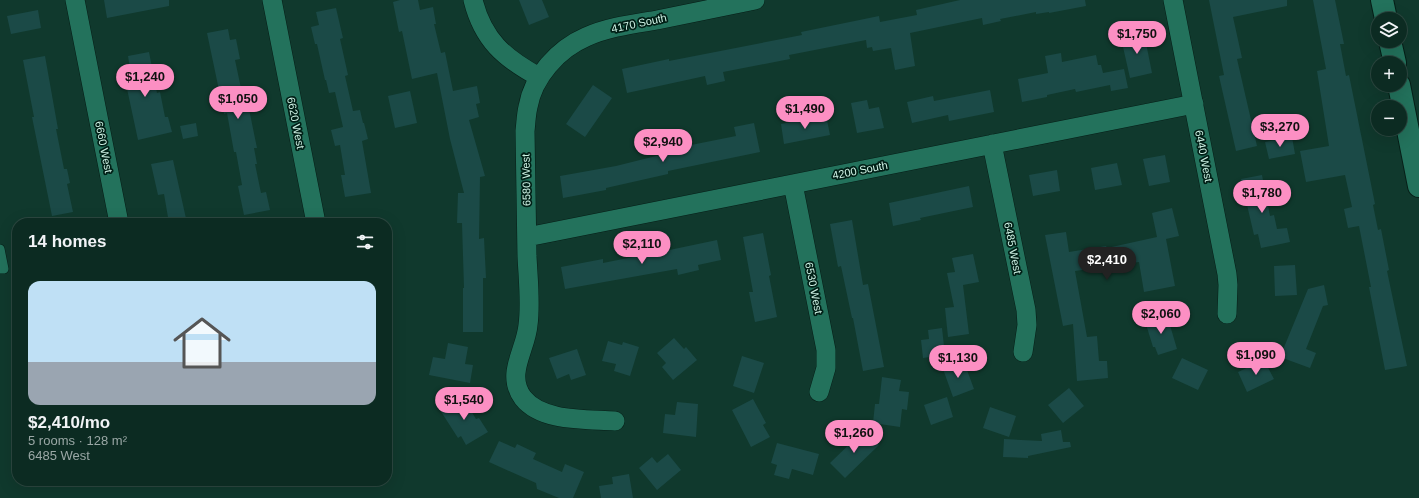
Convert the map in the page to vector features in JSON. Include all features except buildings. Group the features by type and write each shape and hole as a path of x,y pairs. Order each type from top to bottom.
{"street":[{"name":"6660 West","path":"75,0 118,218"},
{"name":"6620 West","path":"272,0 315,218"},
{"path":"473,0 478,17 490,40 508,58 520,67 539,77"},
{"name":"4170 South","path":"539,77 561,53 585,37 612,28 755,0"},
{"name":"6440 West","path":"1173,0 1227,274 1227,314"},
{"path":"1382,0 1385,12"},
{"name":"6580 West","path":"539,77 528,106 526,125 528,325 515,376 518,389 528,403 544,413 557,417 614,422"},
{"path":"1400,92 1419,186"},
{"name":"4200 South","path":"527,237 1194,104"},
{"name":"6485 West","path":"992,144 1026,310 1027,325 1022,352"},
{"name":"6530 West","path":"793,184 826,350 826,368 819,392"}],"lane":[{"path":"0,249 4,268 0,268"}]}
